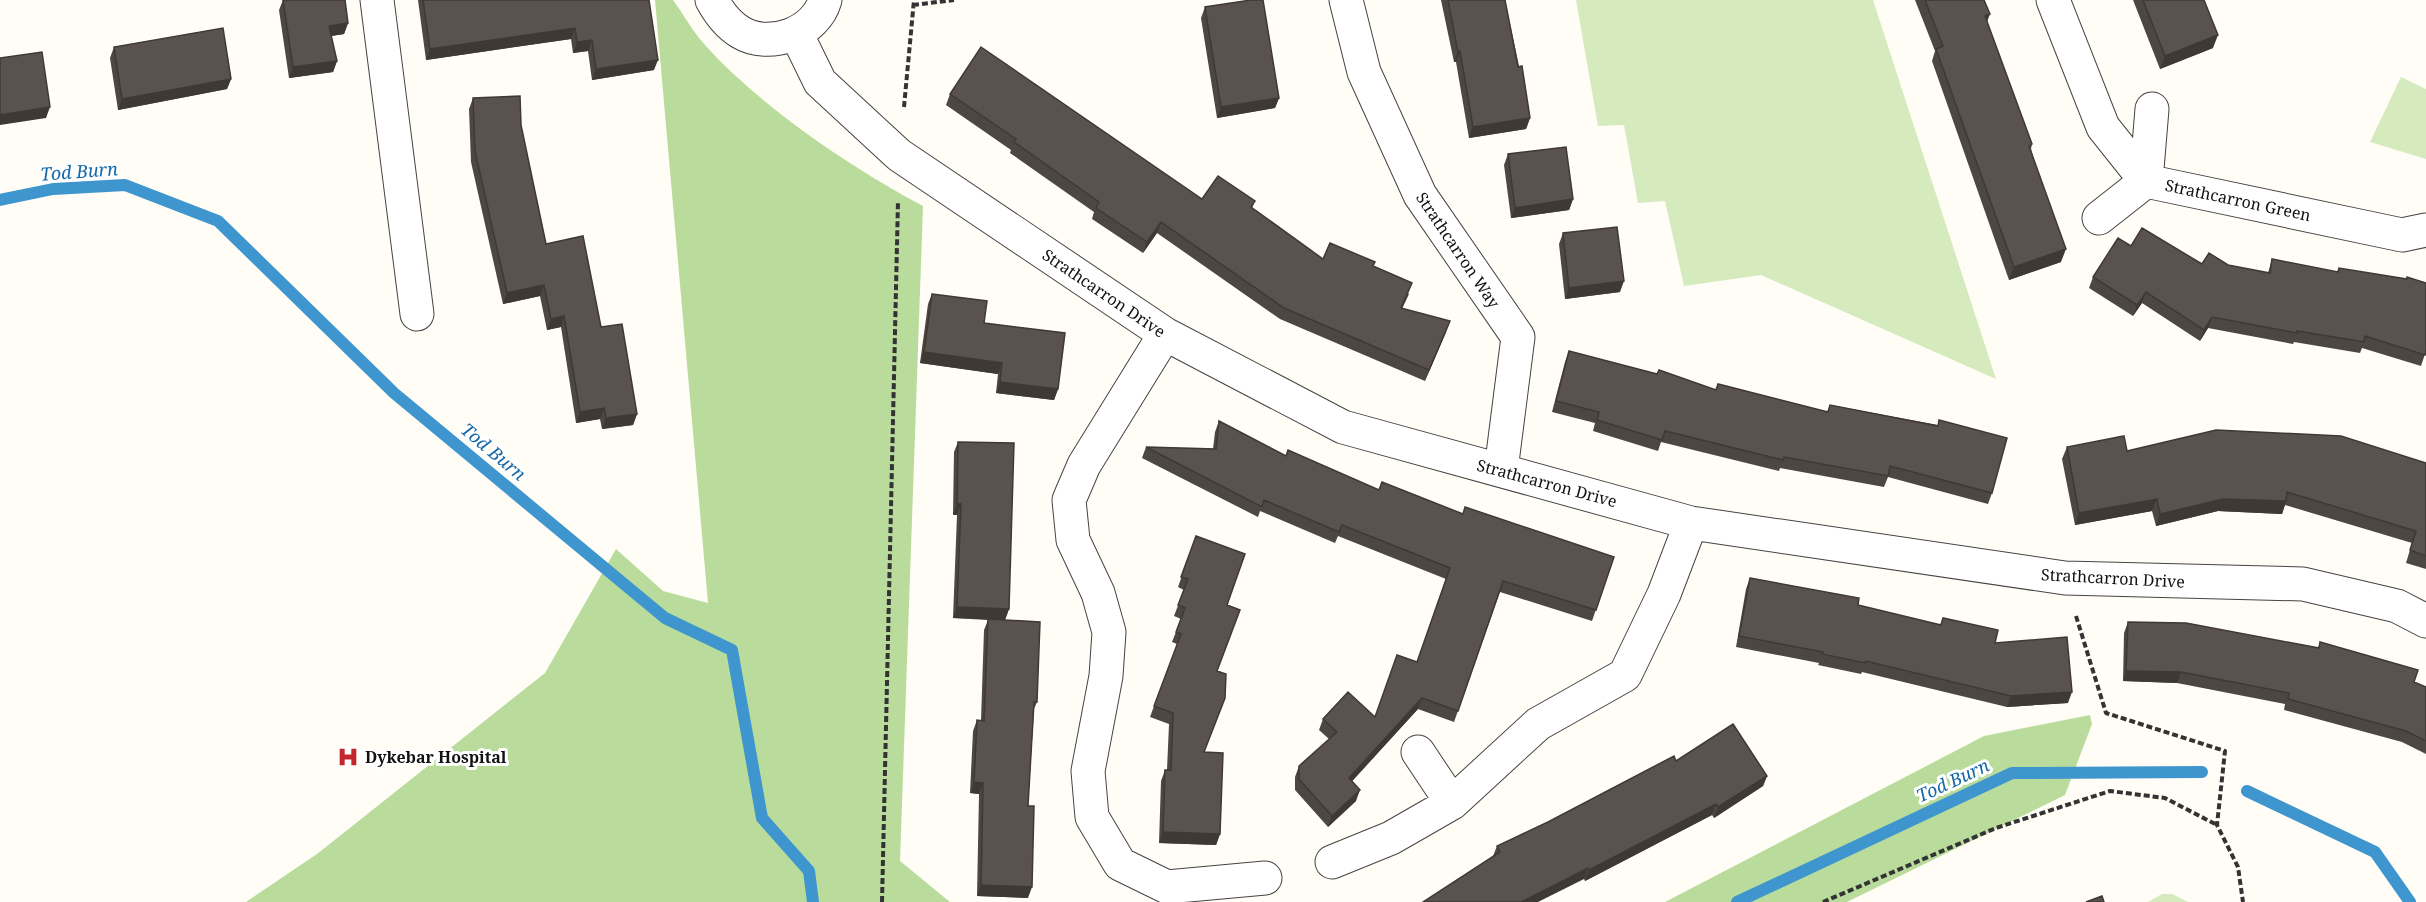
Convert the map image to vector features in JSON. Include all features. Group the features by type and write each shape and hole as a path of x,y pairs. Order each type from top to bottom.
{"street":[{"path":"377,0 417,314"},
{"path":"712,0 721,16 746,34 777,39 796,33 811,23 825,0"},
{"name":"Strathcarron Way","path":"1346,0 1364,72 1420,195 1518,337 1501,470"},
{"name":"Strathcarron Green","path":"2053,0 2103,127 2146,181 2402,235 2426,230"},
{"name":"Strathcarron Drive","path":"796,33 820,82 899,155 1165,334 1343,427 1691,523 2065,578 2303,584 2397,606 2426,621"},
{"path":"2099,218 2146,181 2152,109"},
{"path":"1165,334 1084,465 1069,500 1073,540 1098,593 1110,632 1106,676 1088,771 1092,817 1120,864 1169,894 1265,878"},
{"path":"1332,862 1391,838 1452,803 1538,724 1625,675 1665,594 1691,523"},
{"path":"1418,752 1452,803"}],"path":[{"path":"882,902 899,155 913,3 954,0"},
{"path":"2065,578 2106,713 2225,751 2217,825 2238,867 2243,902"},
{"path":"1823,902 1996,828 2110,791 2165,798 2217,825"}],"green space":[{"path":"655,0 673,0 705,45 752,91 779,113 866,173 923,206 900,861 950,902 246,902 317,854 545,673 616,549 663,591 708,603"},
{"path":"1576,0 1873,0 1996,379 1761,275 1684,286 1665,201 1638,203 1624,125 1598,126"},
{"path":"2401,77 2426,89 2426,159 2370,142"},
{"path":"2090,715 2092,724 2065,795 1847,902 1665,902 1984,736"},
{"path":"2162,894 2172,894 2188,902 2148,902"}],"building":[{"path":"283,0 345,0 348,23 329,26 337,61 293,67"},
{"path":"423,0 649,0 658,60 596,69 592,40 577,42 575,28 430,49"},
{"path":"1263,0 1279,98 1221,107 1205,7"},
{"path":"1448,0 1505,0 1518,67 1522,66 1530,118 1473,127 1460,51 1458,52"},
{"path":"1925,0 1984,0 1990,14 1985,16 2032,144 2029,146 2066,249 2014,267 1936,49 1943,46"},
{"path":"2143,0 2204,0 2218,35 2165,56"},
{"path":"223,28 231,79 122,99 114,47"},
{"path":"981,47 1202,199 1218,176 1255,201 1251,207 1323,259 1330,243 1375,262 1373,266 1412,283 1401,308 1450,321 1429,370 1284,308 1161,222 1147,242 1096,208 1099,202 1014,142 1016,139 950,94"},
{"path":"42,52 50,107 0,115 0,58"},
{"path":"520,96 521,125 546,244 583,236 601,327 622,324 637,414 606,418 604,408 580,412 564,316 551,319 544,285 507,293 475,151 473,98"},
{"path":"1566,147 1573,199 1515,208 1508,154"},
{"path":"1617,227 1624,281 1569,288 1563,233"},
{"path":"2142,228 2202,264 2209,253 2228,265 2270,273 2272,259 2338,272 2339,268 2407,279 2407,277 2426,283 2425,355 2365,336 2364,342 2297,331 2297,333 2212,317 2204,330 2146,292 2137,305 2093,277 2118,238 2131,246"},
{"path":"932,294 987,301 984,323 1065,333 1058,389 1000,382 1002,363 924,352"},
{"path":"1569,351 1657,374 1659,370 1716,390 1718,384 1828,412 1830,405 1938,426 1939,420 2007,438 1992,493 1890,466 1888,476 1784,457 1783,460 1665,431 1662,440 1597,420 1599,412 1556,401"},
{"path":"1219,421 1286,456 1288,450 1379,490 1382,482 1463,514 1465,507 1614,557 1596,610 1503,581 1458,711 1422,698 1349,778 1360,790 1332,816 1299,779 1299,766 1337,732 1323,719 1348,692 1375,717 1397,655 1417,662 1450,568 1342,525 1339,532 1264,500 1262,507 1146,447 1216,449"},
{"path":"2216,430 2341,436 2426,463 2426,556 2410,550 2416,531 2287,492 2286,501 2223,499 2160,514 2157,499 2079,513 2067,447 2124,436 2127,451"},
{"path":"958,442 1014,443 1009,609 957,607 961,504 957,504"},
{"path":"1196,536 1245,554 1227,605 1240,610 1217,671 1226,674 1225,698 1204,752 1223,753 1220,834 1163,832 1165,770 1171,770 1173,713 1154,706 1181,634 1176,632 1185,608 1178,605 1188,579 1181,577"},
{"path":"1750,578 1859,598 1858,605 1941,625 1943,618 1998,630 1995,643 2067,637 2072,692 2011,696 1866,661 1865,663 1822,654 1823,652 1739,636"},
{"path":"988,619 1040,622 1037,702 1034,702 1028,806 1034,806 1032,887 981,885 983,783 974,782 977,720 984,721"},
{"path":"2128,622 2186,623 2319,648 2320,642 2418,670 2414,682 2426,687 2426,741 2406,731 2288,699 2289,693 2181,672 2126,671"},
{"path":"1733,724 1767,776 1718,807 1716,804 1589,870 1588,868 1521,902 1423,902 1500,852 1497,846 1674,756 1676,761"},
{"path":"2102,896 2104,902 2086,902"}],"waterway":[{"name":"Tod Burn","path":"0,200 53,189 125,185 218,221 394,393 665,618 732,650 762,818 809,871 813,902"},
{"name":"Tod Burn","path":"1737,902 2012,773 2202,772"},
{"name":"Tod Burn","path":"2247,791 2375,852 2410,902"}],"place":[{"name":"Dykebar Hospital","path":"348,757"}]}
